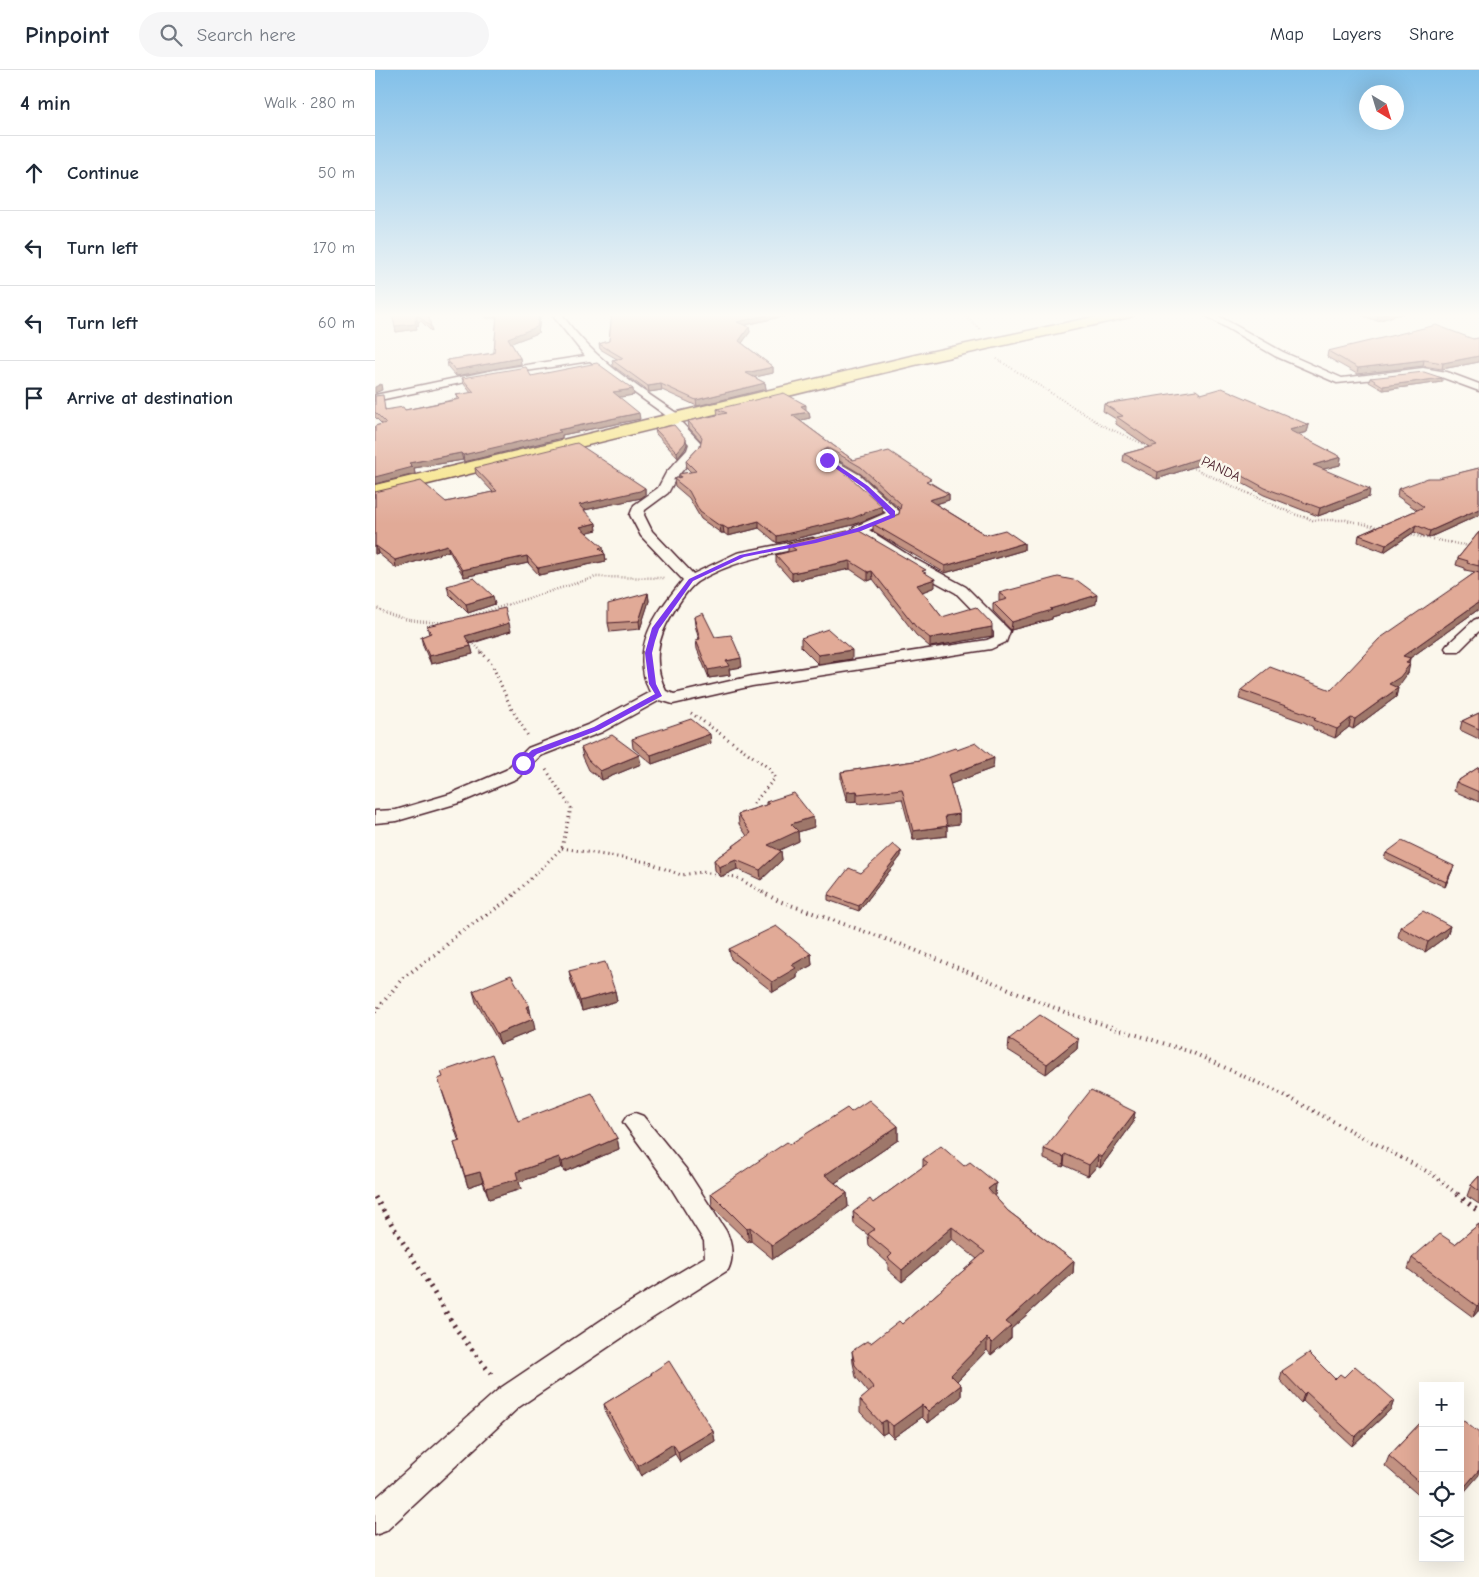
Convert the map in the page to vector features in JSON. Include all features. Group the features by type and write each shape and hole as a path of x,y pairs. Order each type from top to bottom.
{"main road":[{"path":"375,491 819,383"}],"street":[{"path":"375,398 445,383"},
{"path":"626,383 674,418 695,442 693,451 671,476 657,497 639,508 637,515 646,533 691,580"},
{"path":"1467,383 1479,388"},
{"path":"375,817 397,815 456,798 512,774 534,752 596,728 666,697 752,681 991,644 1001,639 1002,631 961,590 854,531 887,519 893,516 893,512 855,478 827,460"},
{"path":"666,697 652,684 648,653 655,628 691,580 742,556 823,539"},
{"path":"1453,648 1479,623"},
{"path":"375,1520 509,1398 622,1322 719,1262 717,1239 677,1176 635,1122"}],"path":[{"path":"1036,383 1102,425 1156,450"},
{"name":"PANDA","path":"1183,463 1291,513 1313,520 1346,520 1388,530"},
{"path":"1405,534 1456,542 1479,548"},
{"path":"461,619 596,577 644,576 691,580"},
{"path":"375,607 388,615 410,623 452,622"},
{"path":"375,1012 403,978 441,950 459,933 507,901 562,848 571,808 534,752 526,732 511,708 491,662 465,635"},
{"path":"666,697 769,768 775,778 769,788 752,805"},
{"path":"562,848 647,862 681,874 702,872 736,877 779,901 900,944 1067,1013 1191,1052 1280,1093 1432,1174 1479,1212"},
{"path":"375,1197 457,1330 509,1398"}],"building":[{"path":"467,383 625,383 633,389 613,392 639,413 558,430 561,432 463,455 461,453 409,463 413,467 375,477 375,426 386,423 375,412 375,396 383,395 385,410 403,407 405,410 460,399 456,395 474,392"},
{"path":"644,383 764,383 696,400 661,384 648,386"},
{"path":"1379,383 1403,383 1383,386"},
{"path":"1222,388 1309,425 1289,430 1341,457 1313,465 1370,489 1320,508 1265,488 1206,456 1158,472 1124,454 1157,445 1117,417 1123,416 1104,404 1196,390 1201,394"},
{"path":"784,393 806,405 801,406 809,412 792,415 853,460 889,451 931,479 926,481 949,494 929,500 986,535 1005,530 1024,543 945,566 873,524 899,514 901,504 861,467 828,448 820,452 821,457 849,476 882,506 853,518 777,536 759,521 728,529 720,526 700,512 689,491 674,479 681,477 679,474 696,471 686,461 700,446 702,437 688,421 727,413 717,409"},
{"path":"674,425 686,439 677,452 655,429"},
{"path":"577,443 645,488 640,491 579,505 596,523 580,527 603,547 599,548 605,554 538,568 527,556 462,570 447,545 395,560 375,547 375,492 421,481 446,502 497,491 475,468"},
{"path":"1479,468 1479,509 1430,531 1416,525 1386,545 1359,535 1424,507 1398,489 1428,478 1438,478"},
{"path":"856,529 926,570 922,571 935,579 917,585 942,617 976,607 992,624 992,627 930,638 916,627 872,571 868,572 850,561 792,573 776,555 796,550 788,544"},
{"path":"1479,532 1479,566 1458,558"},
{"path":"1476,572 1479,573 1479,602 1403,656 1410,658 1406,663 1410,664 1400,677 1389,684 1398,688 1355,719 1351,718 1337,729 1314,720 1316,718 1305,713 1241,690 1270,667 1331,690 1379,639"},
{"path":"1058,577 1078,581 1097,595 1012,622 993,603 1007,599 999,593"},
{"path":"474,578 493,596 466,604 447,586"},
{"path":"648,593 639,621 608,623 608,604"},
{"path":"505,608 509,623 465,636 471,646 429,656 421,637 431,633 427,626"},
{"path":"703,613 715,637 731,635 741,658 726,661 729,666 708,670 696,640 700,639 694,617"},
{"path":"828,629 852,650 818,655 801,638"},
{"path":"1479,713 1479,729 1462,721"},
{"path":"691,719 710,734 651,755 632,739"},
{"path":"612,735 639,755 600,771 588,760 581,748"},
{"path":"976,743 994,758 948,775 959,814 945,816 947,826 913,831 902,789 858,794 857,791 847,792 841,772 921,760"},
{"path":"1479,767 1479,792 1456,782"},
{"path":"794,793 813,817 791,824 798,831 768,845 781,851 760,870 736,860 719,867 714,860 751,833 738,814 769,804 766,802"},
{"path":"1402,841 1454,866 1446,882 1386,853"},
{"path":"893,844 901,851 859,906 828,895 849,868 861,873"},
{"path":"1423,911 1450,926 1428,942 1400,927"},
{"path":"776,926 811,954 792,965 796,968 772,982 729,949"},
{"path":"605,962 615,991 580,1001 569,971"},
{"path":"511,975 529,1005 526,1007 533,1019 497,1034 473,991"},
{"path":"1040,1015 1078,1039 1047,1064 1009,1039"},
{"path":"492,1054 518,1121 592,1093 617,1138 562,1162 559,1157 516,1172 518,1179 486,1188 480,1172 465,1176 454,1143 460,1141 438,1079 443,1077 441,1072"},
{"path":"1091,1090 1135,1112 1101,1157 1098,1155 1089,1165 1065,1154 1064,1157 1044,1149"},
{"path":"869,1100 898,1126 825,1175 847,1193 772,1245 750,1227 747,1229 711,1193 787,1142 790,1144 847,1108 851,1112"},
{"path":"941,1146 964,1166 970,1162 996,1183 988,1189 1008,1211 1074,1261 1006,1322 1011,1326 992,1343 987,1338 951,1375 961,1385 928,1411 922,1405 893,1426 886,1420 881,1423 860,1400 874,1388 855,1365 852,1351 867,1341 871,1343 899,1321 902,1324 985,1252 952,1227 902,1270 888,1258 892,1254 868,1234 875,1229 853,1212 870,1199 873,1203 928,1163 923,1159"},
{"path":"1479,1176 1479,1191 1471,1185"},
{"path":"1479,1224 1479,1304 1477,1306 1412,1258 1440,1234 1455,1244"},
{"path":"1309,1353 1335,1379 1340,1374 1344,1377 1355,1366 1394,1400 1355,1437 1306,1392 1304,1394 1282,1371"},
{"path":"669,1361 713,1431 678,1452 673,1444 638,1466 604,1404"},
{"path":"1464,1421 1479,1433 1479,1470 1464,1487"},
{"path":"1419,1424 1419,1482 1389,1456"}],"route":[{"path":"523,763 534,752 596,728 659,694 652,684 648,653 655,628 691,580 742,556 814,542 859,530 893,516 893,512 866,487 827,460"}]}
